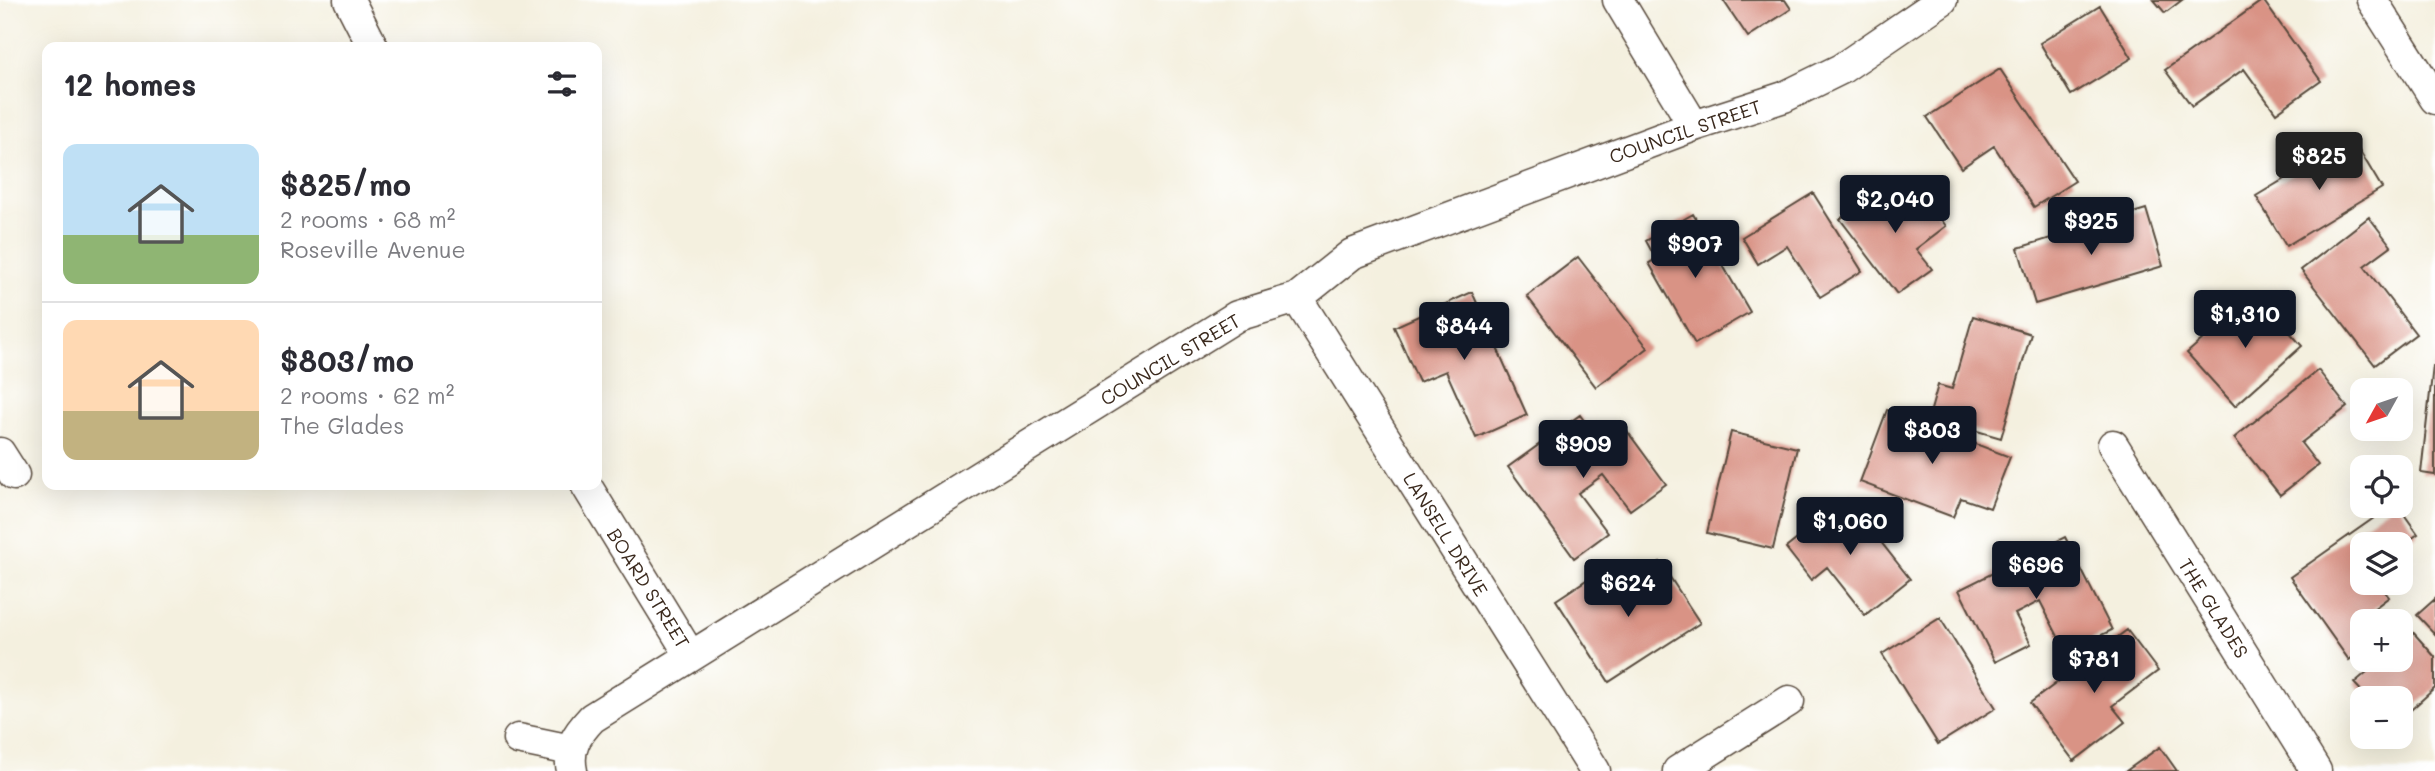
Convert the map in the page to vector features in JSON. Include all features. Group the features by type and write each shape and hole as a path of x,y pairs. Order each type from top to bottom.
{"street":[{"path":"349,0 370,42"},
{"path":"1618,0 1694,125"},
{"name":"COUNCIL STREET","path":"572,761 578,733 592,718 690,654 1237,316 1297,298 1352,254 1694,125 1784,97 1841,69 1942,0"},
{"path":"2372,0 2435,99"},
{"name":"LANSELL DRIVE","path":"1297,298 1595,771"},
{"name":"THE GLADES","path":"2113,444 2316,771"},
{"name":"BOARD STREET","path":"589,490 690,654"},
{"path":"1678,771 1789,701"},
{"path":"518,739 572,761"}],"building":[{"path":"1723,0 1785,0 1791,9 1748,37"},
{"path":"2154,0 2182,0 2165,13"},
{"path":"2263,0 2321,81 2276,113 2244,69 2192,106 2165,70"},
{"path":"2100,6 2132,58 2071,95 2040,43"},
{"path":"2000,69 2075,181 2034,207 1994,146 1961,168 1927,117"},
{"path":"2352,138 2382,188 2286,246 2256,196"},
{"path":"1916,186 1946,226 1916,249 1932,269 1897,294 1840,219 1880,190 1891,205"},
{"path":"1813,193 1862,271 1820,297 1787,246 1758,264 1742,237"},
{"path":"2146,209 2163,266 2035,304 2018,248"},
{"path":"1693,214 1750,312 1695,344 1649,263 1656,259 1646,241"},
{"path":"2369,217 2391,246 2364,266 2416,334 2375,365 2301,270"},
{"path":"1578,257 1648,348 1596,387 1527,296"},
{"path":"1472,292 1527,415 1476,438 1446,371 1419,382 1394,327"},
{"path":"2255,293 2302,346 2235,406 2187,353"},
{"path":"1973,316 2031,334 2001,438 1929,417 1938,385 1952,389"},
{"path":"2435,366 2435,475 2421,473"},
{"path":"2318,370 2347,407 2301,443 2318,465 2280,495 2234,438"},
{"path":"1887,410 2010,457 1990,508 1961,498 1953,517 1860,482"},
{"path":"1580,415 1604,448 1627,431 1666,484 1630,510 1603,475 1578,493 1608,533 1574,558 1508,467"},
{"path":"1731,432 1797,448 1773,549 1707,533"},
{"path":"1847,499 1910,579 1865,615 1827,567 1811,580 1786,548"},
{"path":"2374,518 2407,518 2418,534 2413,538 2413,532 2354,532"},
{"path":"2350,535 2350,595 2389,597 2373,609 2350,609 2349,660 2290,577"},
{"path":"2065,537 2112,630 2066,652 2040,601 2015,614 2031,644 1995,662 1959,590"},
{"path":"1660,562 1700,623 1609,682 1556,600 1594,575 1608,596"},
{"path":"2435,599 2435,634 2417,615"},
{"path":"1940,618 1996,708 1938,744 1882,654"},
{"path":"2127,630 2158,671 2112,706 2125,722 2074,761 2030,703"},
{"path":"2413,632 2435,657 2435,688 2413,708 2413,686 2357,686 2354,683 2367,672 2413,672"},
{"path":"2160,747 2177,771 2126,771"}]}
